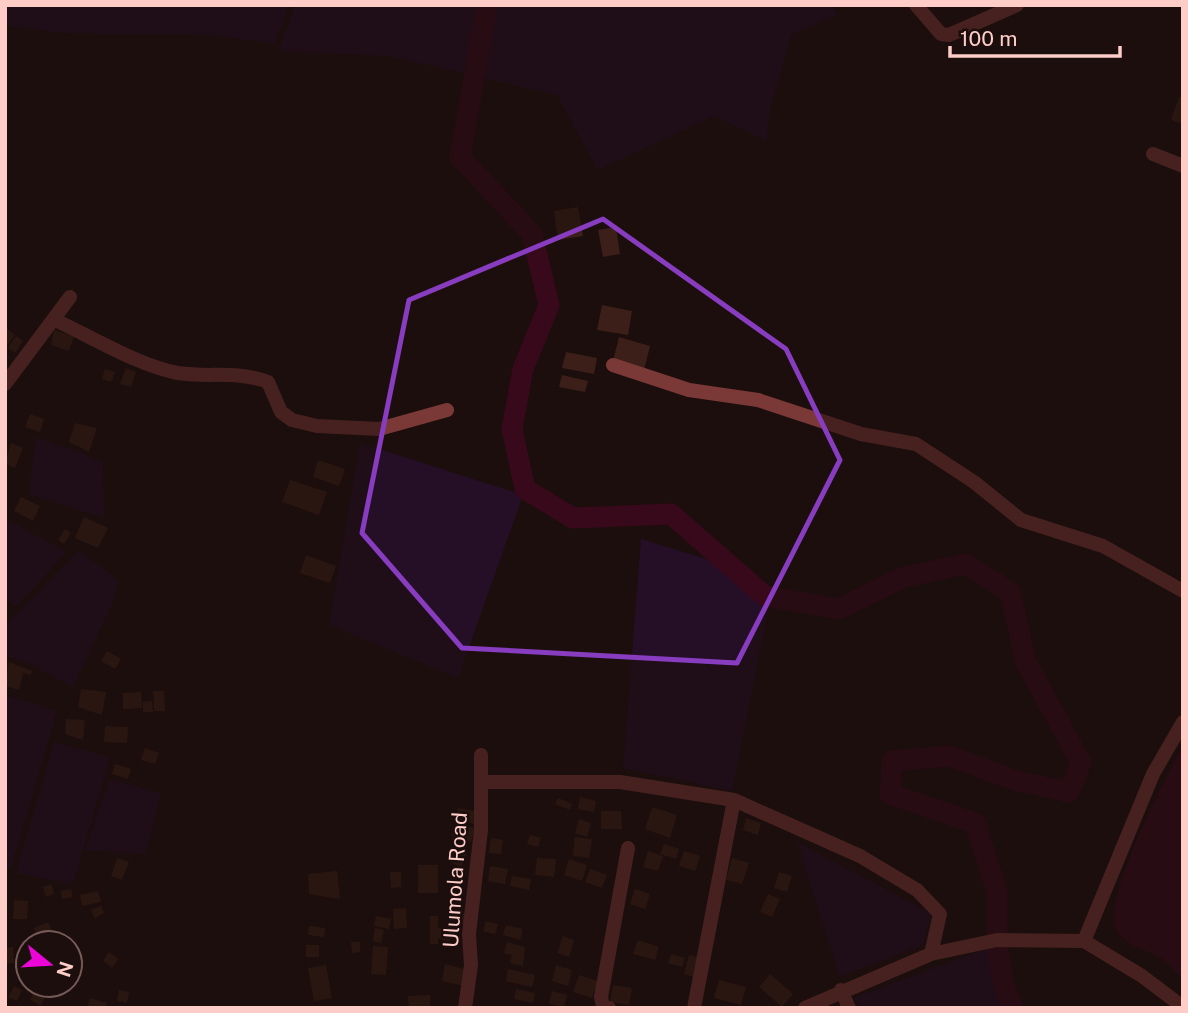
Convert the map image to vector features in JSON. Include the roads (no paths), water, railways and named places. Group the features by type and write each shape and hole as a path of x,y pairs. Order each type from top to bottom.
{"street":[{"path":"916,5 941,34 949,35 1017,5"},
{"path":"1153,154 1183,166"},
{"path":"5,384 70,297"},
{"path":"55,320 161,369 181,374 248,374 268,382 281,412 292,419 317,426 379,429 447,410"},
{"path":"613,365 689,390 758,400 861,434 916,444 974,482 1021,520 1103,546 1183,591"},
{"path":"1083,941 1153,774 1183,722"},
{"name":"Ulumola Road","path":"465,1008 471,965 469,934 481,830 481,755"},
{"path":"481,782 620,782 734,800 860,856 917,890 940,914 931,954"},
{"path":"694,1008 734,800"},
{"path":"609,1008 603,1007 601,997 628,848"},
{"path":"805,1008 841,990 931,954 997,940 1083,941 1142,976 1183,1007"},
{"path":"841,990 849,1008"}],"waterway":[{"path":"487,5 460,157 532,234 549,305 523,369 512,429 525,489 573,518 671,514 765,596 839,609 904,577 966,564 1010,592 1026,662 1081,763 1069,792 1017,781 949,756 892,761 890,794 975,823 997,892 997,940 1003,982 1012,1008"}]}
